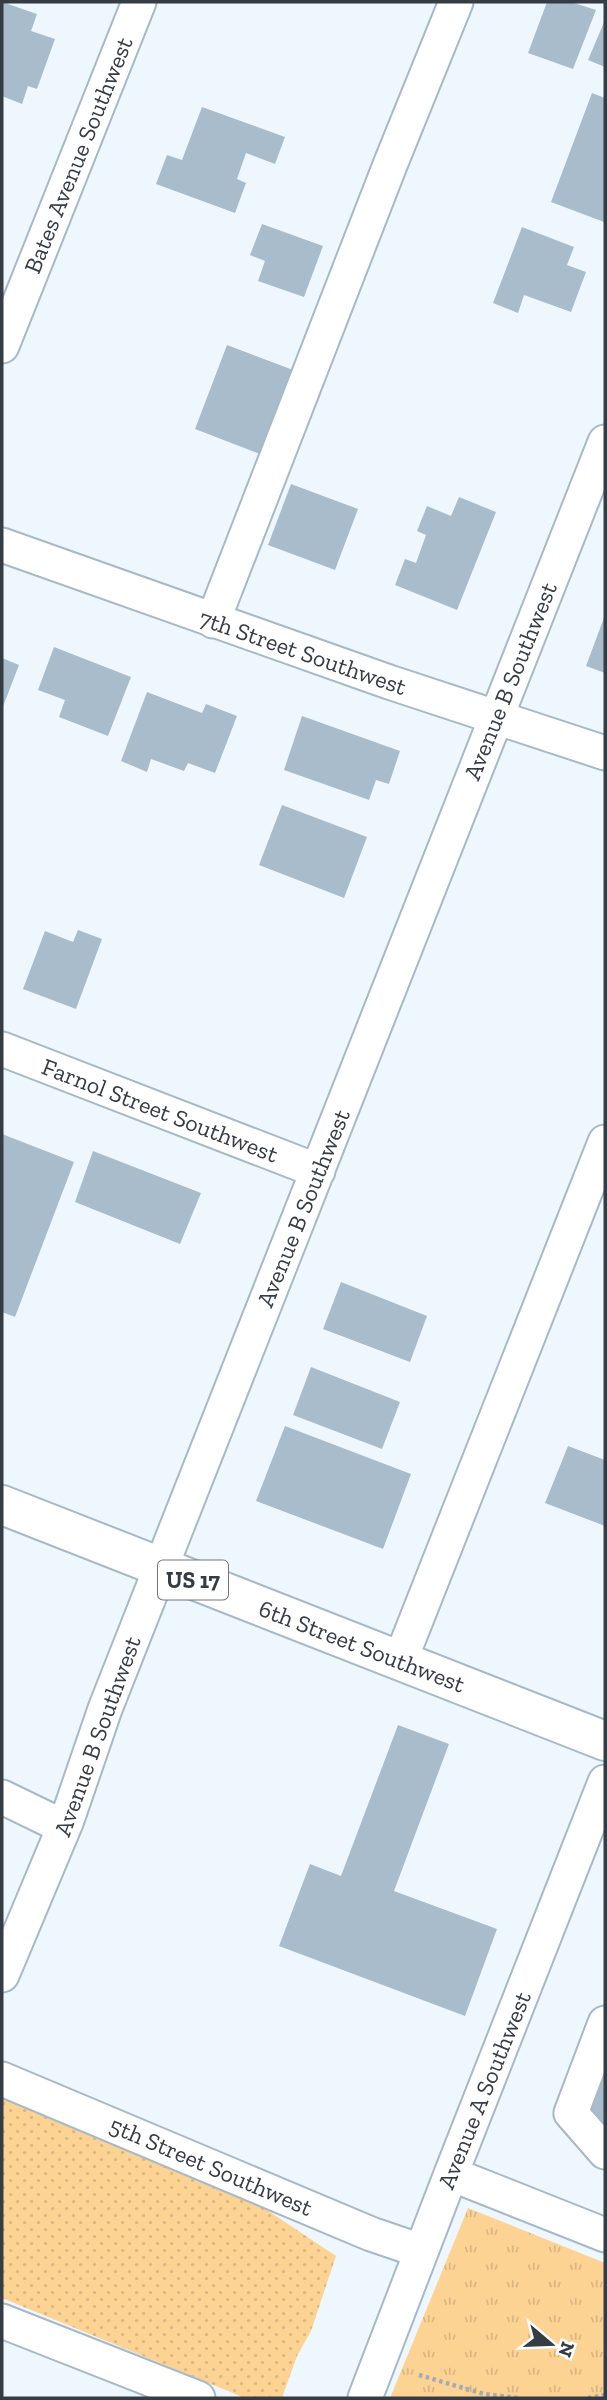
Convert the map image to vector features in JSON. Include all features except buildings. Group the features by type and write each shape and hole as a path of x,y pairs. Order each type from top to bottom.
{"highway":[{"name":"6th Street Southwest","path":"2,1505 605,1741"}],"street":[{"name":"Bates Avenue Southwest","path":"2,346 138,2"},
{"path":"213,621 456,2"},
{"name":"Avenue B Southwest","path":"2,1975 64,1827 105,1709 605,443"},
{"name":"7th Street Southwest","path":"2,545 213,621 605,753"},
{"name":"Farnol Street Southwest","path":"2,1049 318,1171"},
{"path":"400,1661 605,1142"},
{"name":"Avenue A Southwest","path":"365,2398 605,1782"},
{"path":"2,1797 64,1827"},
{"path":"605,2023 571,2113 605,2152"},
{"name":"5th Street Southwest","path":"2,2078 421,2252"},
{"path":"451,2174 605,2235"},
{"path":"2,2321 198,2398"}],"path":[{"path":"419,2375 484,2394 518,2398"},
{"path":"588,2398 605,2395"}],"green space":[{"path":"2,2098 255,2202 336,2256 311,2331 297,2356 282,2398 245,2398 2,2298"},
{"path":"468,2208 605,2263 605,2398 390,2398"}]}
